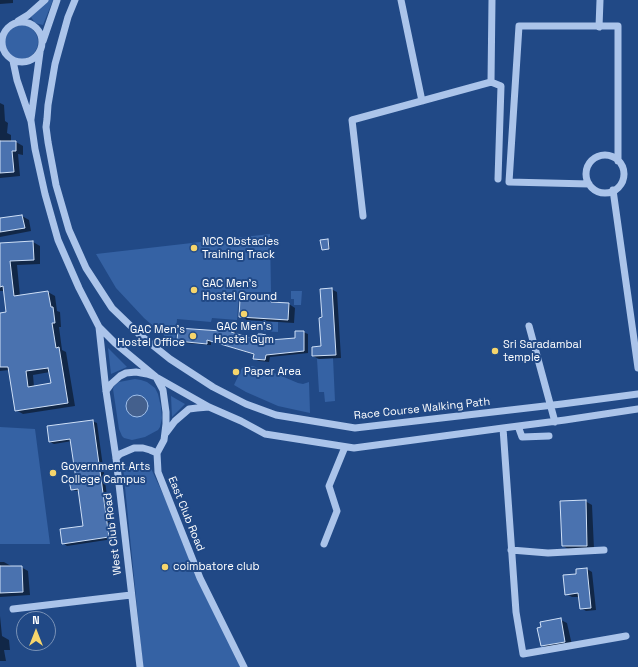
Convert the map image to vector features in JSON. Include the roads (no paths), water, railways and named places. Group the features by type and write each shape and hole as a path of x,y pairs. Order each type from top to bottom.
{"street":[{"path":"45,0 28,15 12,24 5,30 1,42 2,48 10,59 31,121 35,149 45,194 58,240 79,288 99,327 115,343 156,377 209,407 241,421 265,434 354,448 555,422 638,409"},
{"path":"31,121 40,51 57,0"},
{"name":"Race Course Walking Path","path":"75,0 68,17 58,54 48,105 46,127 55,178 69,230 86,268 112,308 140,335 170,359 213,387 246,404 276,415 355,428 551,406 638,394"},
{"path":"401,0 422,101"},
{"path":"491,82 492,0"},
{"path":"599,26 600,0"},
{"path":"0,28 20,22 32,24 40,32 42,44"},
{"path":"589,184 509,182 519,26 618,26 618,161"},
{"path":"0,52 10,59 25,62 31,60 40,51"},
{"path":"363,216 352,120 491,82 501,86 498,179"},
{"path":"607,155 618,161 622,166 623,177 618,187 607,192 594,190 587,180 586,174 587,167 590,162 595,158 607,155"},
{"path":"613,190 638,368"},
{"path":"529,326 555,422"},
{"name":"West Club Road","path":"99,327 140,667"},
{"path":"106,391 120,376 126,373 136,372 156,377 163,390 165,401 166,434"},
{"path":"116,458 120,454 134,448 143,448 157,453 166,434 175,421 189,410 209,407"},
{"path":"518,426 522,437 549,436"},
{"path":"502,428 516,612 523,654 626,636"},
{"path":"324,544 337,511 329,486 345,447"},
{"name":"East Club Road","path":"157,453 158,472 197,571 244,667"},
{"path":"511,550 548,553 604,550"},
{"path":"13,609 131,595"}],"place":[{"name":"NCC Obstacles Training Track","path":"194,248"},
{"name":"GAC Men's Hostel Ground","path":"194,290"},
{"name":"GAC Men's Hostel Gym","path":"244,314"},
{"name":"GAC Men's Hostel Office","path":"193,336"},
{"name":"Sri Saradambal temple","path":"495,351"},
{"name":"Paper Area","path":"236,372"},
{"name":"Government Arts College Campus","path":"53,473"},
{"name":"coimbatore club","path":"165,567"}]}
